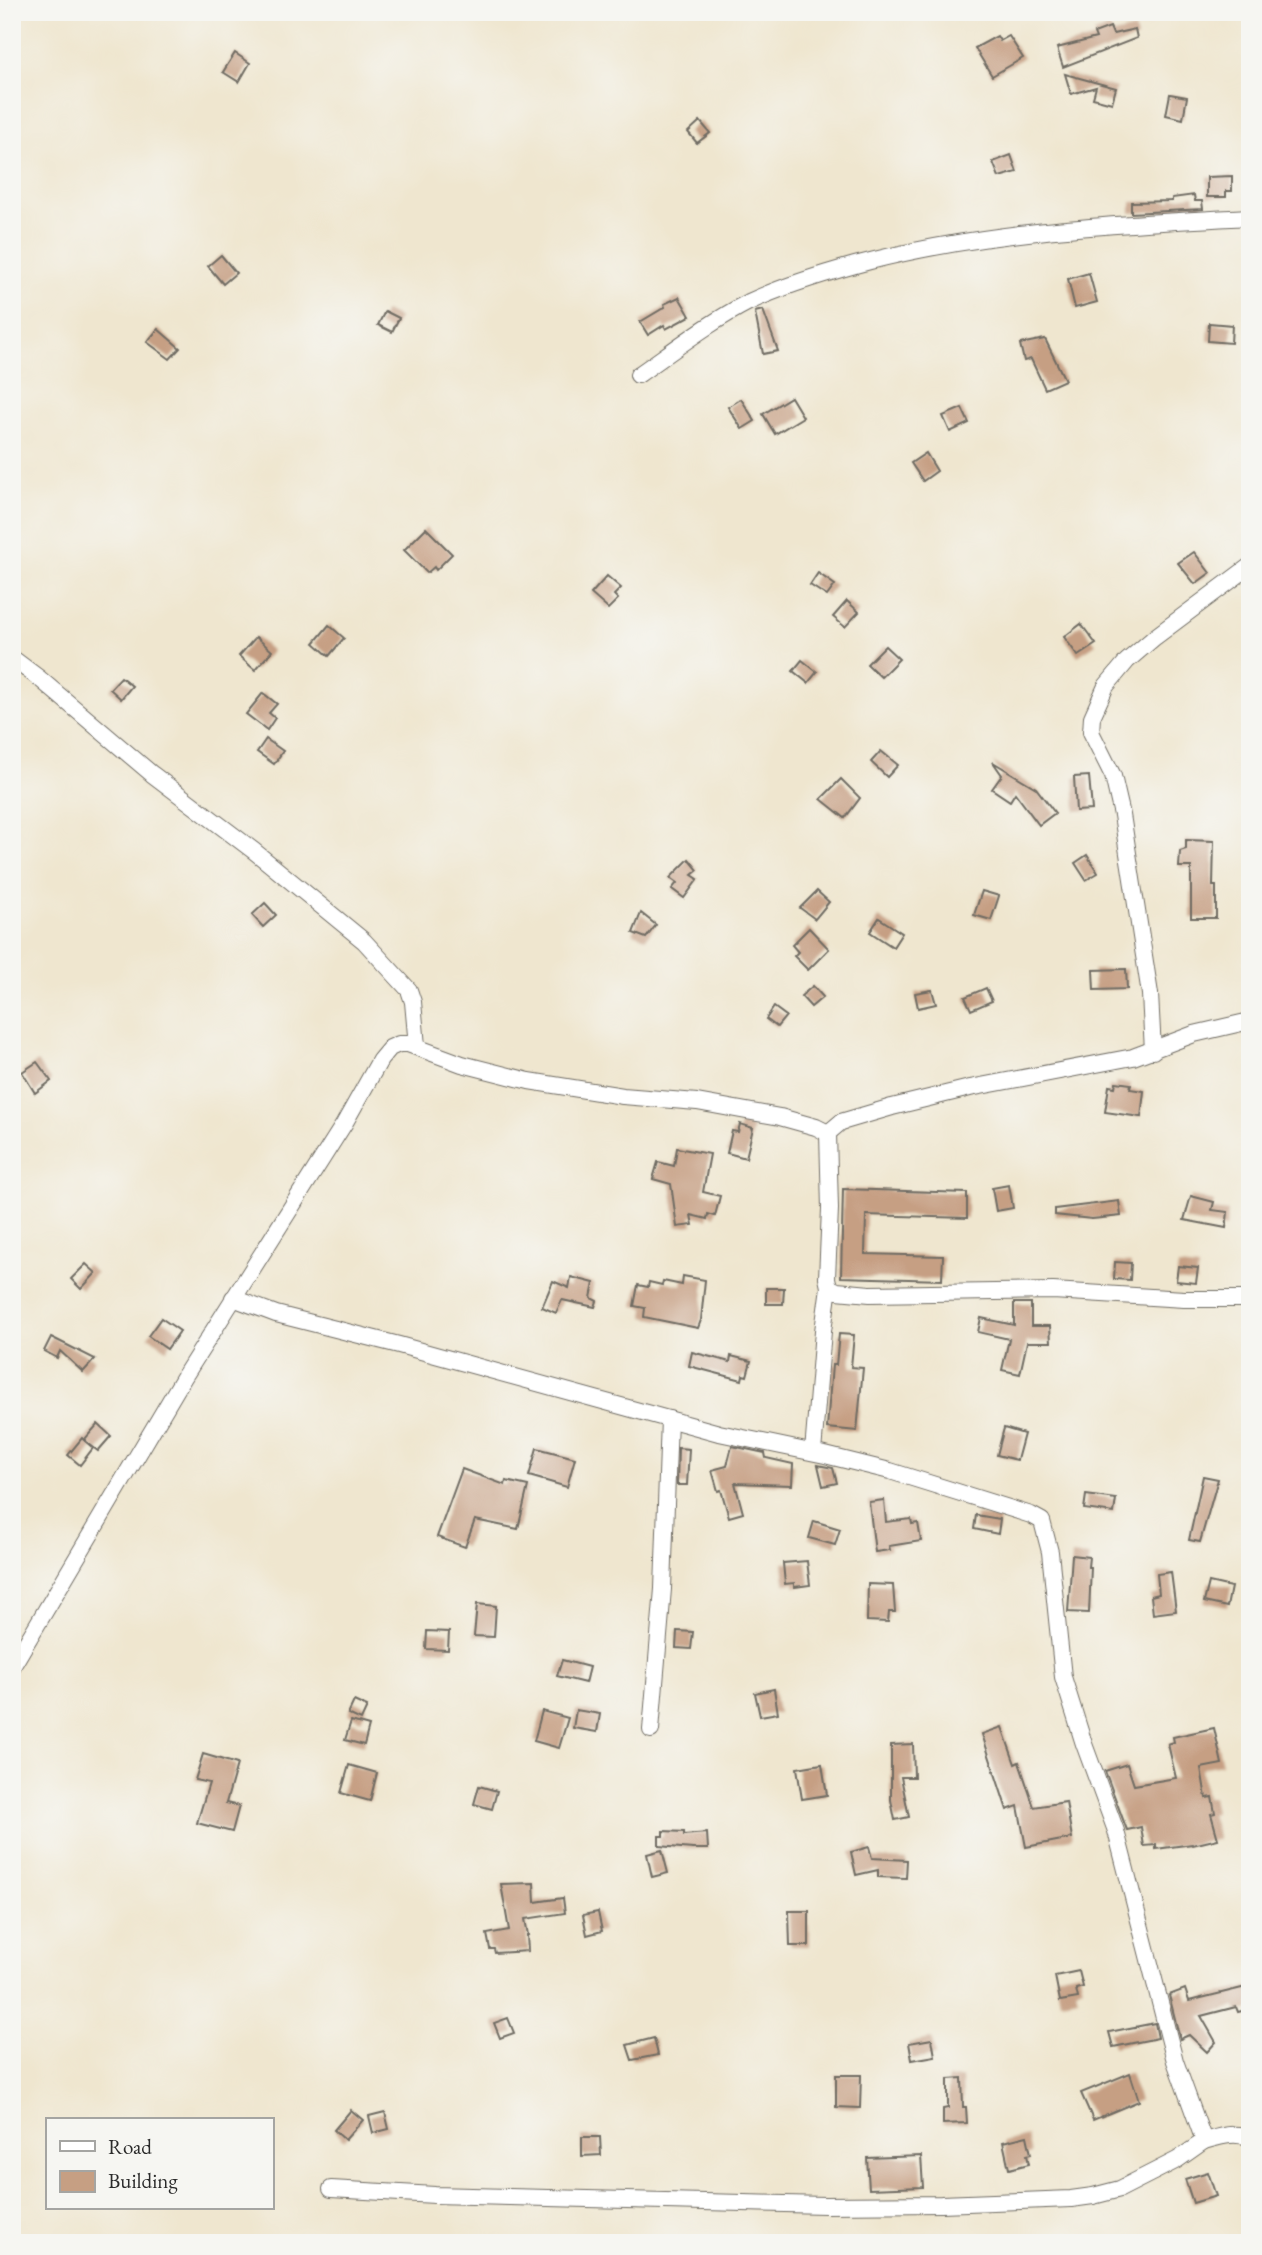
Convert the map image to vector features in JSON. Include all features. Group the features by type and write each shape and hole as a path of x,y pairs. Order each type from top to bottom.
{"street":[{"path":"638,375 750,302 804,281 877,259 949,243 1022,233 1250,217"},
{"path":"1153,1051 1150,994 1122,814 1113,776 1091,732 1091,721 1106,686 1127,661 1250,566"},
{"path":"12,659 363,941 409,990 418,1046"},
{"path":"828,1132 841,1122 892,1107 970,1088 1111,1063 1153,1051 1194,1034 1250,1021"},
{"path":"12,1667 233,1298 390,1048 399,1044 418,1046 462,1064 529,1081 601,1093 697,1102 780,1118 828,1132"},
{"path":"813,1452 829,1287 828,1132"},
{"path":"829,1287 845,1292 870,1294 1053,1291 1250,1299"},
{"path":"233,1298 296,1320 398,1345 719,1433 890,1471 1031,1515 1042,1521 1050,1552 1063,1678 1116,1831 1175,2061 1204,2141"},
{"path":"651,1730 663,1589 669,1419"},
{"path":"331,2189 435,2196 825,2205 1071,2199 1120,2189 1177,2160 1204,2141 1233,2134 1250,2138"}],"building":[{"path":"1110,27 1113,34 1135,29 1137,38 1063,67 1057,48 1096,38 1094,33"},
{"path":"997,36 1000,41 1009,36 1023,58 992,76 975,48"},
{"path":"235,53 250,63 239,82 223,72"},
{"path":"1065,74 1116,88 1112,103 1093,98 1096,87 1071,94"},
{"path":"1170,94 1187,97 1183,119 1166,115"},
{"path":"700,121 710,133 697,143 688,132"},
{"path":"1011,155 1017,172 999,177 993,162"},
{"path":"1232,176 1232,191 1226,191 1226,197 1207,197 1207,177"},
{"path":"1194,195 1195,201 1202,201 1203,209 1131,213 1131,202 1172,201 1172,198"},
{"path":"221,255 236,273 223,284 208,266"},
{"path":"1089,273 1097,302 1075,308 1068,279"},
{"path":"679,297 690,316 666,329 664,325 648,335 640,322 665,307 664,304"},
{"path":"763,310 778,351 763,354 755,312"},
{"path":"385,311 399,318 392,332 378,325"},
{"path":"1209,323 1232,325 1231,343 1208,341"},
{"path":"158,329 180,348 170,359 147,342"},
{"path":"1045,339 1065,380 1045,389 1031,359 1024,361 1020,344"},
{"path":"791,397 803,417 775,434 763,414"},
{"path":"741,399 755,421 742,429 728,407"},
{"path":"962,408 969,423 950,432 943,416"},
{"path":"926,453 937,471 923,481 911,463"},
{"path":"426,528 452,554 436,570 434,567 427,573 404,550"},
{"path":"1194,552 1210,573 1195,584 1178,563"},
{"path":"818,573 835,585 827,596 810,585"},
{"path":"607,576 621,588 614,595 618,599 608,609 591,594"},
{"path":"847,601 859,612 845,627 833,617"},
{"path":"1081,624 1096,644 1078,656 1064,637"},
{"path":"329,625 344,638 329,656 314,643"},
{"path":"256,637 272,651 255,670 239,656"},
{"path":"885,646 899,659 881,677 867,664"},
{"path":"802,660 817,672 808,683 793,671"},
{"path":"121,677 132,686 121,699 110,689"},
{"path":"263,693 277,704 269,713 275,718 267,730 246,714"},
{"path":"266,739 283,751 274,764 257,752"},
{"path":"881,751 898,765 887,777 871,762"},
{"path":"993,762 1036,788 1055,813 1039,825 1015,793 1010,801 992,789 1002,775"},
{"path":"1089,776 1092,810 1076,811 1074,777"},
{"path":"841,779 860,798 845,818 821,799"},
{"path":"1186,840 1214,841 1213,886 1216,886 1216,918 1191,918 1191,867 1179,867 1180,851 1186,849"},
{"path":"1087,855 1098,873 1086,880 1075,863"},
{"path":"689,859 698,870 692,875 698,879 684,898 672,889 677,883 670,878"},
{"path":"817,891 829,902 815,919 800,908"},
{"path":"982,891 999,896 991,920 974,915"},
{"path":"265,903 276,915 263,927 252,915"},
{"path":"641,913 656,925 646,938 633,933"},
{"path":"879,918 902,933 893,947 870,932"},
{"path":"809,928 829,949 808,970 794,956 798,952 792,945"},
{"path":"1126,969 1127,989 1094,990 1093,970"},
{"path":"813,986 823,997 811,1007 801,996"},
{"path":"986,988 992,1001 971,1010 965,997"},
{"path":"932,990 936,1004 918,1008 915,993"},
{"path":"774,1007 786,1016 777,1027 766,1019"},
{"path":"37,1062 51,1081 35,1093 22,1072"},
{"path":"1116,1082 1131,1084 1130,1089 1144,1091 1141,1117 1105,1112 1109,1086 1115,1087"},
{"path":"740,1124 753,1128 746,1158 727,1153 732,1131 738,1132"},
{"path":"677,1148 710,1154 703,1192 720,1196 715,1216 708,1214 707,1219 691,1215 693,1225 677,1227 671,1184 653,1179 658,1162 674,1166"},
{"path":"1009,1185 1013,1208 996,1211 992,1188"},
{"path":"843,1189 967,1193 967,1218 866,1215 865,1254 943,1256 942,1280 841,1277"},
{"path":"1191,1196 1214,1202 1212,1210 1228,1212 1226,1228 1184,1220"},
{"path":"1119,1201 1121,1216 1092,1219 1055,1215 1055,1209"},
{"path":"1115,1262 1131,1263 1130,1280 1114,1279"},
{"path":"86,1264 96,1273 81,1289 71,1279"},
{"path":"1178,1266 1198,1268 1196,1283 1176,1281"},
{"path":"683,1276 705,1280 698,1328 644,1317 645,1308 634,1306 638,1285 648,1287 649,1282 662,1285 663,1281 682,1285"},
{"path":"571,1277 594,1283 591,1298 597,1301 595,1307 562,1300 556,1313 542,1307 553,1281 569,1288"},
{"path":"766,1288 784,1288 783,1304 766,1304"},
{"path":"1014,1303 1031,1303 1031,1326 1050,1326 1051,1342 1027,1342 1020,1374 1002,1370 1009,1339 978,1332 981,1318 1014,1325"},
{"path":"161,1318 180,1331 167,1349 148,1336"},
{"path":"839,1334 854,1335 851,1367 863,1368 857,1431 827,1428 832,1365 836,1365"},
{"path":"51,1337 95,1359 83,1372 60,1351 57,1358 44,1351"},
{"path":"692,1352 730,1362 731,1356 751,1361 747,1376 743,1375 742,1380 689,1366"},
{"path":"98,1424 111,1436 98,1451 84,1440"},
{"path":"1004,1428 1024,1434 1017,1460 997,1455"},
{"path":"82,1438 93,1448 80,1465 68,1455"},
{"path":"732,1446 765,1453 766,1458 793,1464 792,1485 735,1483 743,1513 729,1517 712,1470 727,1466"},
{"path":"537,1448 575,1458 567,1487 529,1476"},
{"path":"678,1448 689,1449 687,1485 677,1485"},
{"path":"818,1465 833,1468 837,1483 823,1486"},
{"path":"462,1469 505,1485 506,1481 528,1486 518,1529 475,1520 465,1547 437,1537"},
{"path":"1203,1476 1218,1479 1200,1542 1189,1540"},
{"path":"1086,1495 1116,1499 1114,1513 1084,1509"},
{"path":"884,1500 886,1522 911,1519 912,1524 918,1523 921,1541 889,1546 890,1550 875,1552 869,1502"},
{"path":"976,1515 1000,1519 998,1534 974,1529"},
{"path":"814,1521 840,1529 835,1545 809,1538"},
{"path":"1072,1555 1089,1557 1089,1613 1068,1612"},
{"path":"807,1561 810,1585 794,1587 794,1583 785,1584 783,1563"},
{"path":"1171,1572 1176,1611 1153,1614 1151,1596 1159,1594 1157,1574"},
{"path":"1209,1582 1231,1587 1227,1607 1204,1602"},
{"path":"868,1584 893,1585 895,1612 889,1612 888,1622 867,1621"},
{"path":"477,1604 496,1606 494,1637 474,1636"},
{"path":"427,1631 449,1632 448,1650 426,1649"},
{"path":"677,1631 693,1632 691,1649 676,1648"},
{"path":"562,1660 589,1667 585,1683 557,1676"},
{"path":"774,1689 778,1713 760,1716 755,1693"},
{"path":"354,1701 367,1707 361,1720 348,1714"},
{"path":"576,1710 600,1714 597,1732 573,1728"},
{"path":"542,1711 568,1718 559,1748 534,1741"},
{"path":"351,1721 369,1726 364,1745 345,1740"},
{"path":"1002,1727 1015,1764 1019,1762 1034,1807 1066,1802 1072,1838 1026,1847 1018,1806 1007,1810 982,1734"},
{"path":"1214,1728 1222,1764 1201,1768 1206,1798 1212,1797 1215,1813 1211,1814 1218,1839 1156,1849 1156,1845 1144,1846 1141,1827 1127,1830 1105,1771 1127,1764 1134,1785 1176,1778 1168,1744 1174,1742 1173,1737"},
{"path":"913,1744 914,1777 901,1777 909,1817 895,1820 891,1800 891,1745"},
{"path":"203,1754 237,1764 226,1803 239,1806 232,1832 197,1823 209,1783 195,1780"},
{"path":"822,1764 827,1795 802,1799 797,1768"},
{"path":"349,1765 377,1773 370,1801 341,1793"},
{"path":"479,1786 497,1791 492,1809 474,1804"},
{"path":"663,1831 684,1832 684,1835 707,1833 708,1849 659,1846 659,1836 663,1836"},
{"path":"869,1847 872,1858 907,1860 906,1878 878,1877 878,1870 856,1875 851,1852"},
{"path":"662,1850 668,1873 652,1877 647,1854"},
{"path":"534,1883 535,1902 563,1898 565,1913 525,1919 528,1951 495,1953 494,1949 490,1949 487,1934 509,1930 501,1884"},
{"path":"789,1911 809,1911 809,1946 790,1946"},
{"path":"598,1912 602,1931 587,1935 583,1915"},
{"path":"1079,1971 1083,1987 1076,1989 1078,1998 1060,2001 1055,1976"},
{"path":"1250,1986 1250,2009 1238,2012 1236,2007 1201,2016 1216,2042 1207,2052 1189,2035 1180,2039 1169,1995 1185,1989 1189,2001"},
{"path":"508,2018 514,2033 500,2038 494,2023"},
{"path":"1155,2023 1158,2038 1113,2047 1109,2032"},
{"path":"654,2038 658,2055 632,2060 627,2045"},
{"path":"932,2039 935,2056 912,2060 909,2043"},
{"path":"1130,2073 1139,2101 1093,2120 1081,2093"},
{"path":"836,2075 861,2075 860,2108 836,2107"},
{"path":"962,2078 963,2107 966,2107 967,2123 943,2124 943,2109 948,2108 948,2079"},
{"path":"351,2110 363,2120 345,2140 334,2130"},
{"path":"385,2112 389,2129 373,2133 369,2116"},
{"path":"1027,2136 1031,2154 1027,2155 1029,2164 1009,2169 1003,2142"},
{"path":"582,2137 600,2137 601,2155 582,2156"},
{"path":"921,2156 923,2187 869,2189 867,2158"},
{"path":"1208,2172 1216,2196 1193,2203 1185,2179"}]}
